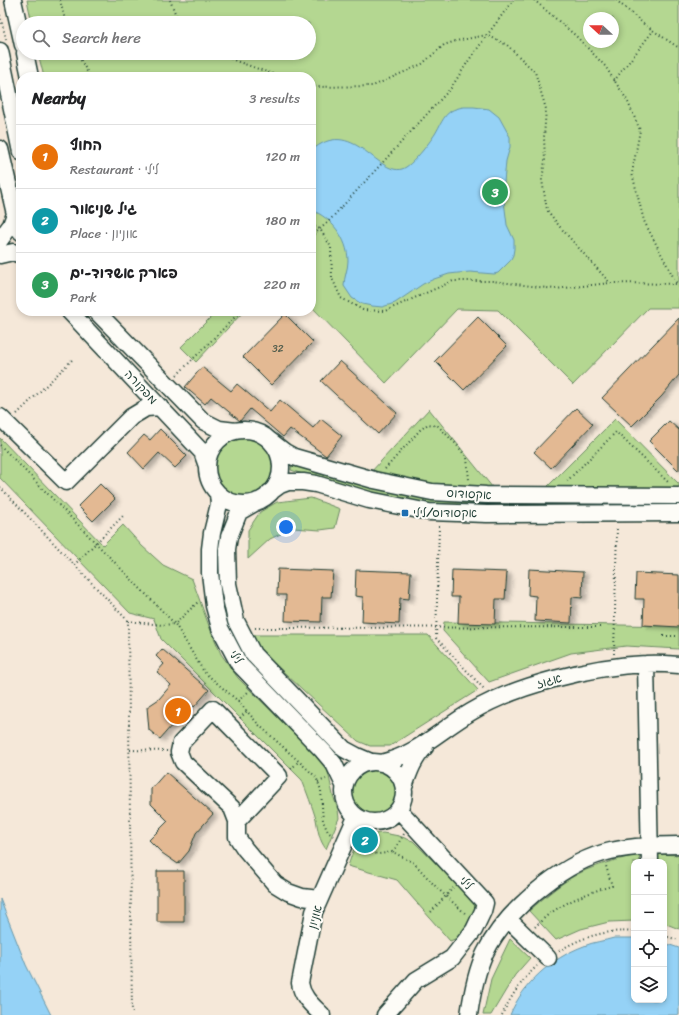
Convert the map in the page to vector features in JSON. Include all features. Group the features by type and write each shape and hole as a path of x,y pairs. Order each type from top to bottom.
{"street":[{"path":"13,0 17,16"},
{"path":"0,51 16,123"},
{"path":"26,60 29,72"},
{"path":"0,149 16,217"},
{"path":"0,240 11,225 15,214"},
{"path":"0,255 13,252 16,253"},
{"name":"מפקורה","path":"74,316 202,452 207,466"},
{"name":"מפקורה","path":"101,316 203,421 218,429 236,431"},
{"path":"3,420 66,482 131,417 146,408 160,407"},
{"path":"248,430 259,433 268,439 276,449 280,460 280,472 276,483 264,497 248,504 227,500 218,494 212,486 208,476 207,466 209,454 215,443 225,435 236,431 248,430"},
{"name":"אקסודוס","path":"268,439 294,456 374,480 432,492 552,495 676,491"},
{"name":"אקסודוס","path":"264,497 280,485 288,482 303,482 316,484 369,500 439,512 480,514 679,513"},
{"name":"לילי","path":"218,494 219,504 210,544 210,574 214,606 220,628 239,664 334,764 344,785"},
{"name":"לילי","path":"264,497 240,512 229,537 227,567 228,584 233,608 240,629 253,654 344,749 357,756 376,762"},
{"path":"646,664 650,859"},
{"name":"אגוז","path":"376,762 395,760 432,740 471,712 535,685 566,676 614,667 646,664 679,665"},
{"path":"237,821 279,776 213,709 181,743 179,752 183,762 232,808 237,821 237,837 245,849 276,884 288,892 302,897 319,900"},
{"name":"אגוז","path":"404,787 411,766 419,753 432,740"},
{"path":"376,762 389,766 396,771 401,778 404,787 404,795 399,810 393,816 385,821 375,823 365,822 349,811 345,803 344,785 348,776 354,769 362,764 376,762"},
{"name":"לילי","path":"399,810 485,903 478,923"},
{"name":"אוניון","path":"322,1015 305,998 300,982 314,912 356,817"},
{"path":"469,1015 477,978 485,953 498,931 530,897 568,868 602,854 614,850 649,846 679,845"},
{"path":"508,919 548,958"},
{"path":"385,1015 416,980 452,958 478,923"}],"path":[{"path":"60,0 63,16"},
{"path":"170,0 177,16"},
{"path":"316,233 328,222 451,88 513,0"},
{"path":"316,227 320,229 331,247 332,278 341,298 363,310 385,311 453,281 492,282 555,289 610,283 678,284 644,221 632,173 640,130 627,100 605,66 576,36 534,0"},
{"path":"616,0 645,25 679,48"},
{"path":"614,81 653,31"},
{"path":"316,87 373,86 422,64 444,45 456,41 487,35 508,45 535,72 546,109 544,137 545,160 542,180 547,210 560,227 610,283"},
{"path":"81,60 87,72"},
{"path":"234,60 266,72"},
{"path":"167,384 236,316"},
{"path":"3,420 73,359"},
{"path":"374,480 420,430 428,424 438,426 456,444 467,458 471,494"},
{"path":"552,495 616,432 676,491"},
{"path":"0,445 176,624 204,672 238,701 259,725 316,777 321,790 323,821 328,832 344,844 364,852 380,854 393,852 414,862 446,896 478,923"},
{"path":"0,487 128,621 162,625 176,624 199,602 200,595"},
{"path":"439,512 436,638 494,701"},
{"path":"74,565 123,516"},
{"path":"614,667 617,539"},
{"path":"128,621 132,1015"},
{"path":"240,629 264,627 602,626"},
{"path":"663,636 679,636"},
{"path":"241,717 247,711"},
{"path":"130,750 179,752"},
{"path":"393,852 411,823"},
{"path":"525,936 551,912 596,890 612,886 602,854"},
{"path":"430,912 462,878"},
{"path":"667,937 679,940"}],"green space":[{"path":"27,0 679,0 679,308 648,308 573,385 498,310 457,309 386,383 316,311 316,72 43,72 40,60 316,60 316,16 30,16"},
{"path":"212,316 239,316 196,362 181,347"},
{"path":"429,409 493,488 437,488 370,473"},
{"path":"615,419 679,484 679,491 544,490"},
{"path":"238,437 250,437 261,442 269,450 274,461 272,479 261,492 250,497 238,497 227,492 219,484 214,473 214,461 219,450 227,442"},
{"path":"0,438 103,545 123,525 142,546 163,565 192,579 221,654 238,678 324,763 328,772 339,818 326,849 320,838 316,819 302,780 161,639 154,619 130,613 0,478"},
{"path":"292,463 373,484 679,499 679,513 459,508 405,501 317,479 291,470"},
{"path":"311,498 340,509 335,528 320,530 293,528 270,539 248,559 248,530 260,512 277,502"},
{"path":"444,622 679,626 679,649 626,646 571,653 489,682 443,631"},
{"path":"250,635 428,635 478,690 390,746 370,746 358,741 345,729 260,650"},
{"path":"374,766 384,768 392,774 398,782 400,792 398,802 392,810 384,816 374,818 364,816 356,810 350,802 348,792 350,782 356,774 364,768"},
{"path":"383,833 399,836 413,841 479,906 473,913 460,937 450,941 397,880 348,866 355,846 362,838"},
{"path":"656,854 679,855 679,929 667,924 667,859 656,859"},
{"path":"639,855 640,859 631,859 631,921 609,922 581,929 556,940 529,911 556,888 578,874 606,863"},
{"path":"510,939 530,958 515,975 491,1015 483,1015 491,979"}],"water":[{"path":"463,107 489,109 499,117 510,137 510,147 506,161 503,193 507,225 514,240 513,255 510,261 498,273 470,272 449,274 423,284 395,303 382,307 362,304 352,298 344,286 348,261 342,237 331,223 316,212 316,148 326,142 339,140 351,143 393,169 402,169 411,164 425,148 444,118 448,113"},
{"path":"0,899 26,965 51,1015 0,1015"},
{"path":"614,938 631,938 631,1003 667,1003 667,944 679,948 679,1015 510,1015 523,992 540,973 561,957 591,943"}],"building":[{"path":"283,316 287,316 313,342 271,385 243,357"},
{"path":"478,317 507,346 464,390 435,361"},
{"path":"679,318 679,375 662,396 632,426 602,398"},
{"path":"340,361 397,413 378,434 321,381"},
{"path":"202,367 231,391 237,384 270,412 280,400 313,428 321,419 342,436 326,456 290,429 283,437 250,409 240,421 211,397 205,404 185,387"},
{"path":"576,408 593,424 551,468 534,452"},
{"path":"669,421 679,430 679,471 649,441"},
{"path":"160,429 187,456 175,468 159,453 144,469 128,452 144,435 150,440"},
{"path":"100,484 115,499 93,521 78,506"},
{"path":"278,569 333,571 331,597 322,597 321,622 285,621 286,595 277,595"},
{"path":"529,569 583,572 582,598 572,597 571,623 535,621 536,596 528,595"},
{"path":"356,570 411,572 409,599 400,598 399,624 362,622 363,597 355,596"},
{"path":"452,570 507,572 505,599 496,599 495,624 458,623 459,597 451,597"},
{"path":"636,573 679,575 679,627 643,625 644,599 635,599"},
{"path":"162,649 209,690 194,707 190,704 160,739 149,730 147,707 159,699 171,685 157,672 164,664 156,656"},
{"path":"166,772 213,814 196,833 189,851 178,864 162,853 149,840 168,821 151,804 151,789"},
{"path":"157,871 184,871 184,922 157,922"}],"place":[{"name":"פארק אשדוד-ים","path":"495,192"},
{"name":"אקסודוס/לילי","path":"405,513"},
{"name":"החוף","path":"178,711"},
{"name":"גיל שניאור","path":"365,840"}]}
